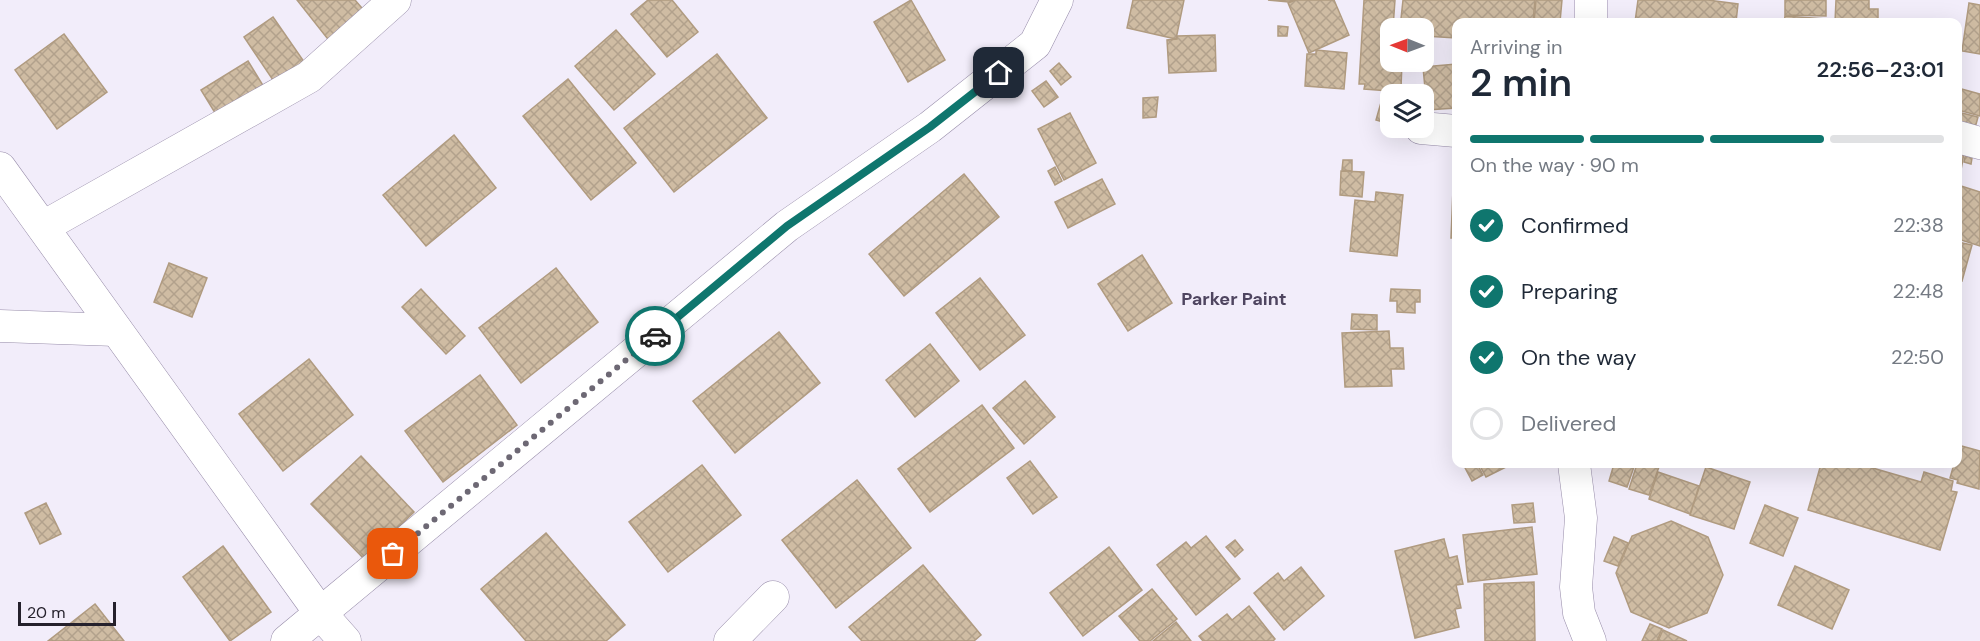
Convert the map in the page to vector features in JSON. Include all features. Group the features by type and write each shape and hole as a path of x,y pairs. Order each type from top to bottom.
{"street":[{"path":"43,227 309,77 395,0"},
{"path":"287,641 787,226 930,127 1035,44 1057,0"},
{"path":"1590,0 1591,18"},
{"path":"1434,129 1452,131"},
{"path":"1962,138 1980,143"},
{"path":"0,168 321,614 345,641"},
{"path":"0,326 116,330"},
{"path":"1575,468 1581,518 1576,587 1579,613 1590,641"},
{"path":"730,641 773,597"}],"building":[{"path":"297,0 355,0 367,14 331,43"},
{"path":"648,0 672,0 698,32 667,57 631,14"},
{"path":"911,0 945,60 908,82 874,22"},
{"path":"1133,0 1184,0 1176,39 1127,28"},
{"path":"1268,0 1294,0 1289,2"},
{"path":"1296,0 1334,0 1349,35 1309,53 1288,3"},
{"path":"1364,0 1395,0 1394,18 1380,18 1380,72 1402,72 1401,84 1380,84 1380,90 1364,89 1365,84 1359,84"},
{"path":"1403,0 1535,0 1533,18 1452,18 1452,38 1434,37 1434,18 1401,18"},
{"path":"1536,0 1562,0 1560,18 1534,18"},
{"path":"1638,0 1708,0 1738,4 1736,18 1636,18"},
{"path":"1785,0 1826,0 1826,16 1785,15"},
{"path":"1836,0 1869,0 1869,9 1878,9 1878,18 1835,18"},
{"path":"1969,3 1980,5 1980,54 1962,51"},
{"path":"1785,16 1812,18 1785,18"},
{"path":"273,17 307,66 277,86 244,37"},
{"path":"1278,26 1288,27 1287,36 1278,36"},
{"path":"616,30 655,74 614,110 575,66"},
{"path":"64,34 107,92 57,129 15,70"},
{"path":"1215,35 1216,71 1169,73 1167,40 1177,39 1177,36"},
{"path":"1316,50 1347,53 1344,89 1305,86 1307,54 1316,54"},
{"path":"717,54 767,118 674,192 624,128"},
{"path":"248,61 267,92 220,121 201,90"},
{"path":"1059,63 1071,77 1061,85 1050,71"},
{"path":"1452,64 1452,108 1434,110 1434,84 1425,84 1423,72 1434,72 1434,66"},
{"path":"568,79 636,163 591,200 523,116"},
{"path":"1046,81 1058,97 1044,107 1032,91"},
{"path":"1962,89 1980,94 1980,116 1962,111"},
{"path":"1158,97 1156,117 1143,118 1143,98"},
{"path":"1380,106 1380,121 1376,120"},
{"path":"1070,113 1096,163 1064,180 1038,129"},
{"path":"1962,113 1978,117 1975,128 1962,125"},
{"path":"454,135 496,188 426,246 383,195"},
{"path":"1966,152 1973,152 1971,164 1964,162"},
{"path":"1343,160 1352,160 1352,171 1342,170"},
{"path":"1055,167 1062,181 1055,185 1048,171"},
{"path":"1341,171 1364,172 1362,197 1340,195"},
{"path":"964,174 999,217 904,296 869,254"},
{"path":"1102,179 1115,204 1068,228 1055,202"},
{"path":"1962,186 1980,192 1980,246 1962,240"},
{"path":"1376,192 1403,195 1397,256 1350,251 1355,200 1375,202"},
{"path":"1962,243 1972,245 1962,281"},
{"path":"1142,255 1172,303 1128,331 1098,284"},
{"path":"169,263 207,278 192,317 154,302"},
{"path":"556,268 598,322 521,383 479,328"},
{"path":"980,278 1025,335 980,370 936,313"},
{"path":"421,289 465,336 446,354 402,307"},
{"path":"1391,289 1420,290 1420,302 1415,302 1415,313 1397,312 1397,301 1390,301"},
{"path":"1352,314 1377,315 1377,330 1351,329"},
{"path":"1389,331 1390,348 1403,348 1404,369 1391,369 1392,386 1345,387 1342,333"},
{"path":"779,332 820,383 735,453 693,401"},
{"path":"930,344 959,381 915,417 886,380"},
{"path":"309,359 353,415 283,471 239,414"},
{"path":"480,375 517,425 443,482 405,431"},
{"path":"1025,381 1055,417 1024,444 993,408"},
{"path":"982,405 1014,448 930,512 898,469"},
{"path":"1962,446 1980,451 1979,489 1957,483 1958,480 1950,478 1953,468 1962,468"},
{"path":"361,456 414,512 365,560 311,504"},
{"path":"1030,461 1057,497 1033,514 1007,478"},
{"path":"702,465 741,515 668,572 629,522"},
{"path":"1465,468 1479,468 1483,475 1472,481"},
{"path":"1481,468 1504,468 1486,477"},
{"path":"1613,468 1634,468 1627,487 1609,481"},
{"path":"1636,468 1659,468 1649,495 1629,489"},
{"path":"1706,468 1750,482 1734,529 1690,515"},
{"path":"1820,468 1873,468 1921,482 1924,472 1953,481 1951,491 1957,492 1940,550 1808,510"},
{"path":"1658,472 1699,486 1690,514 1649,499"},
{"path":"857,480 911,548 836,608 782,540"},
{"path":"46,503 61,534 40,544 25,513"},
{"path":"1533,503 1535,522 1514,523 1512,505"},
{"path":"1765,505 1798,518 1783,556 1750,543"},
{"path":"1671,521 1708,537 1723,575 1707,613 1669,628 1631,612 1616,573 1632,536"},
{"path":"1532,527 1537,574 1468,582 1463,535"},
{"path":"546,533 625,625 606,641 526,641 481,589"},
{"path":"1206,536 1240,579 1196,615 1157,565 1186,542 1191,548"},
{"path":"1614,537 1628,543 1618,566 1604,561"},
{"path":"1444,539 1449,558 1457,556 1463,584 1456,585 1461,608 1455,609 1459,627 1415,638 1395,551"},
{"path":"1235,540 1243,550 1235,557 1226,547"},
{"path":"223,546 271,612 230,641 183,577"},
{"path":"1109,547 1142,590 1083,636 1050,593"},
{"path":"923,565 981,635 974,641 862,641 849,627"},
{"path":"1795,566 1849,590 1832,629 1778,605"},
{"path":"1301,567 1324,596 1284,630 1254,593 1278,573 1284,581"},
{"path":"1534,582 1535,641 1485,641 1484,584"},
{"path":"1152,589 1177,619 1150,641 1140,641 1119,616"},
{"path":"95,604 124,641 48,641"},
{"path":"1249,606 1275,639 1273,641 1203,641 1199,636 1227,614 1232,620"},
{"path":"1176,622 1191,641 1153,641"},
{"path":"1650,624 1662,629 1657,641 1642,641"},
{"path":"1663,630 1687,641 1658,641"}],"way so far":[{"path":"393,554 655,336"}],"district":[{"name":"Parker Paint","path":"1234,299"}],"route":[{"path":"655,336 787,226 930,127 999,73"}]}
